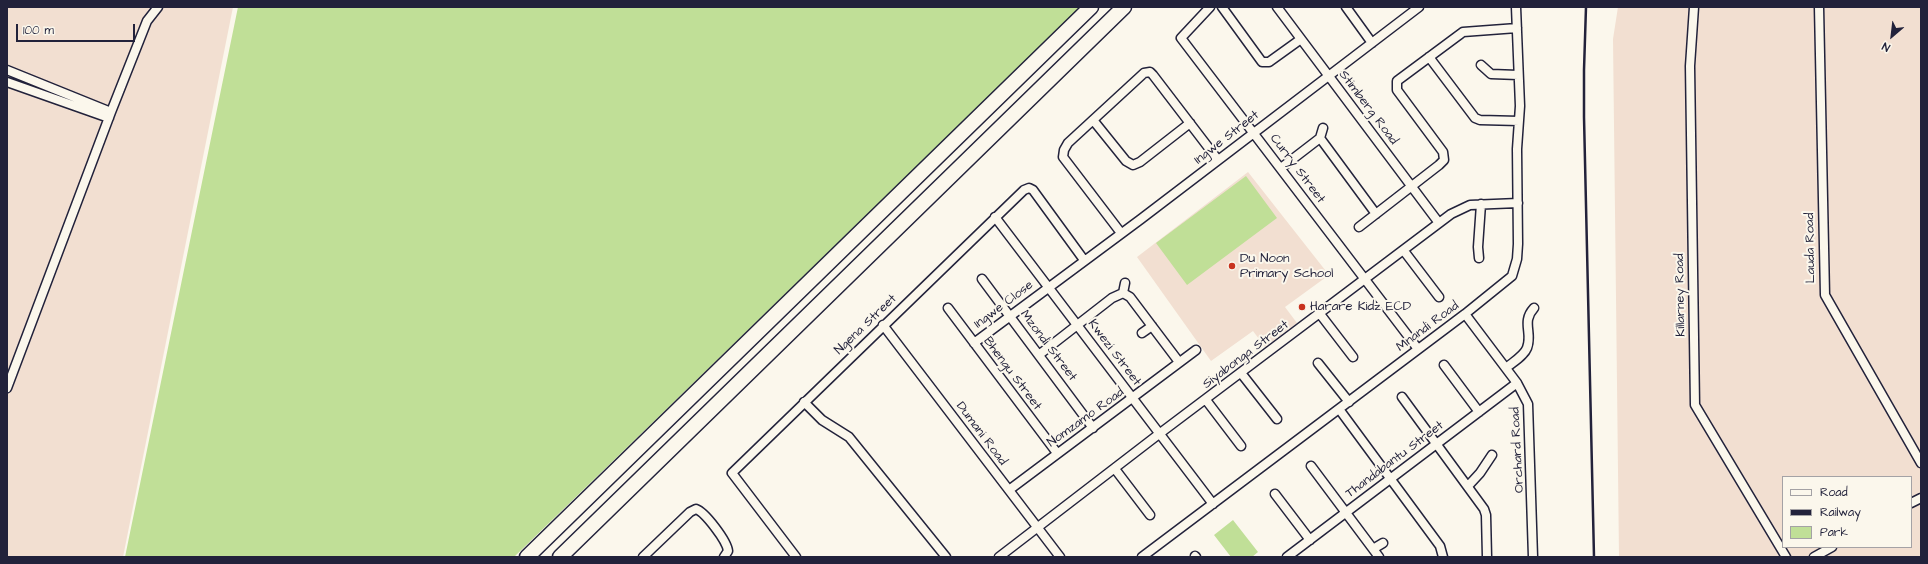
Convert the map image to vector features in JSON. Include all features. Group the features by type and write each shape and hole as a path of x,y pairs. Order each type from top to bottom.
{"highway":[{"path":"527,557 1092,7"},
{"path":"560,557 1124,7"}],"street":[{"path":"7,388 147,21 158,7"},
{"name":"Curry Street","path":"1210,7 1181,38 1418,349"},
{"path":"1222,7 1262,62 1269,62 1301,39"},
{"name":"Stimberg Road","path":"1277,7 1439,223"},
{"path":"1346,7 1372,43"},
{"name":"Mnandi Road","path":"1142,557 1466,314 1512,276 1517,259 1518,203 1517,149 1519,121 1516,7"},
{"name":"Killarney Road","path":"1694,7 1690,66 1695,405 1786,557"},
{"name":"Lauda Road","path":"1819,7 1825,295 1921,463"},
{"name":"Ingwe Street","path":"1049,287 1372,43 1415,8"},
{"path":"1359,227 1443,162 1443,152 1396,90 1396,84 1400,78 1465,31 1517,28"},
{"path":"1429,57 1474,118 1480,120 1519,121"},
{"path":"1481,65 1489,73 1494,75 1518,75"},
{"path":"7,70 110,115"},
{"path":"1121,233 1063,157 1066,146 1147,71 1153,75 1218,160"},
{"path":"7,82 110,115"},
{"path":"1093,120 1126,161 1133,165 1140,162 1190,123"},
{"path":"1281,168 1320,138 1323,128"},
{"path":"1320,138 1376,214"},
{"name":"Ngena Street","path":"796,557 732,473 883,325 1020,193 1026,189 1033,190 1084,260"},
{"name":"Siyabonga Street","path":"1000,557 1160,434 1460,208 1481,204 1518,203"},
{"path":"1479,258 1478,247 1481,204"},
{"name":"Kwezi Street","path":"995,217 1078,324 1213,504"},
{"path":"1404,251 1439,297"},
{"name":"Mzondi Street","path":"982,279 1040,354 1093,428"},
{"path":"1123,293 1125,283"},
{"name":"Ingwe Close","path":"974,343 1049,287"},
{"path":"1040,354 1112,298 1123,293"},
{"path":"1123,293 1130,297 1180,362"},
{"name":"Bhengu Street","path":"948,308 1057,453"},
{"path":"1506,368 1527,349 1529,340 1528,316 1534,308"},
{"path":"1320,314 1353,357"},
{"name":"Orchard Road","path":"1466,314 1518,383 1526,398 1529,410 1533,557"},
{"name":"Dumani Road","path":"883,325 1060,557"},
{"path":"1142,333 1152,326"},
{"name":"Nomzamo Road","path":"1009,490 1196,350"},
{"path":"1318,363 1349,402"},
{"path":"1444,365 1479,412"},
{"path":"1241,373 1277,419"},
{"name":"Thandabantu Street","path":"1287,557 1435,444 1518,383"},
{"path":"1402,397 1486,512 1487,557"},
{"path":"1206,400 1241,446"},
{"path":"804,402 822,420 849,437 946,557"},
{"path":"1339,410 1440,546 1443,557"},
{"path":"1468,486 1480,473 1492,455"},
{"path":"1311,466 1379,557"},
{"path":"1115,469 1150,515"},
{"path":"1275,494 1310,540"},
{"path":"1912,502 1921,498"},
{"path":"643,557 690,512 696,509 703,513 726,544 726,554"},
{"path":"1373,549 1383,542"},
{"path":"1814,557 1830,548"}],"shaded area":[{"path":"7,7 233,7 123,557 7,557"},
{"path":"1618,7 1921,7 1921,557 1619,557 1613,39"},
{"name":"Du Noon Primary School","path":"1248,172 1329,275 1285,307 1297,323 1265,347 1253,331 1211,361 1137,257"}],"green space":[{"path":"238,7 1081,7 514,557 125,557"},
{"path":"1246,176 1277,218 1187,285 1156,243"},
{"path":"1233,520 1258,552 1252,557 1231,557 1214,535"}],"railway":[{"path":"1586,7 1584,117 1594,557"}],"place":[{"name":"Du Noon Primary School","path":"1232,266"},
{"name":"Harare Kidz ECD","path":"1302,307"}]}
